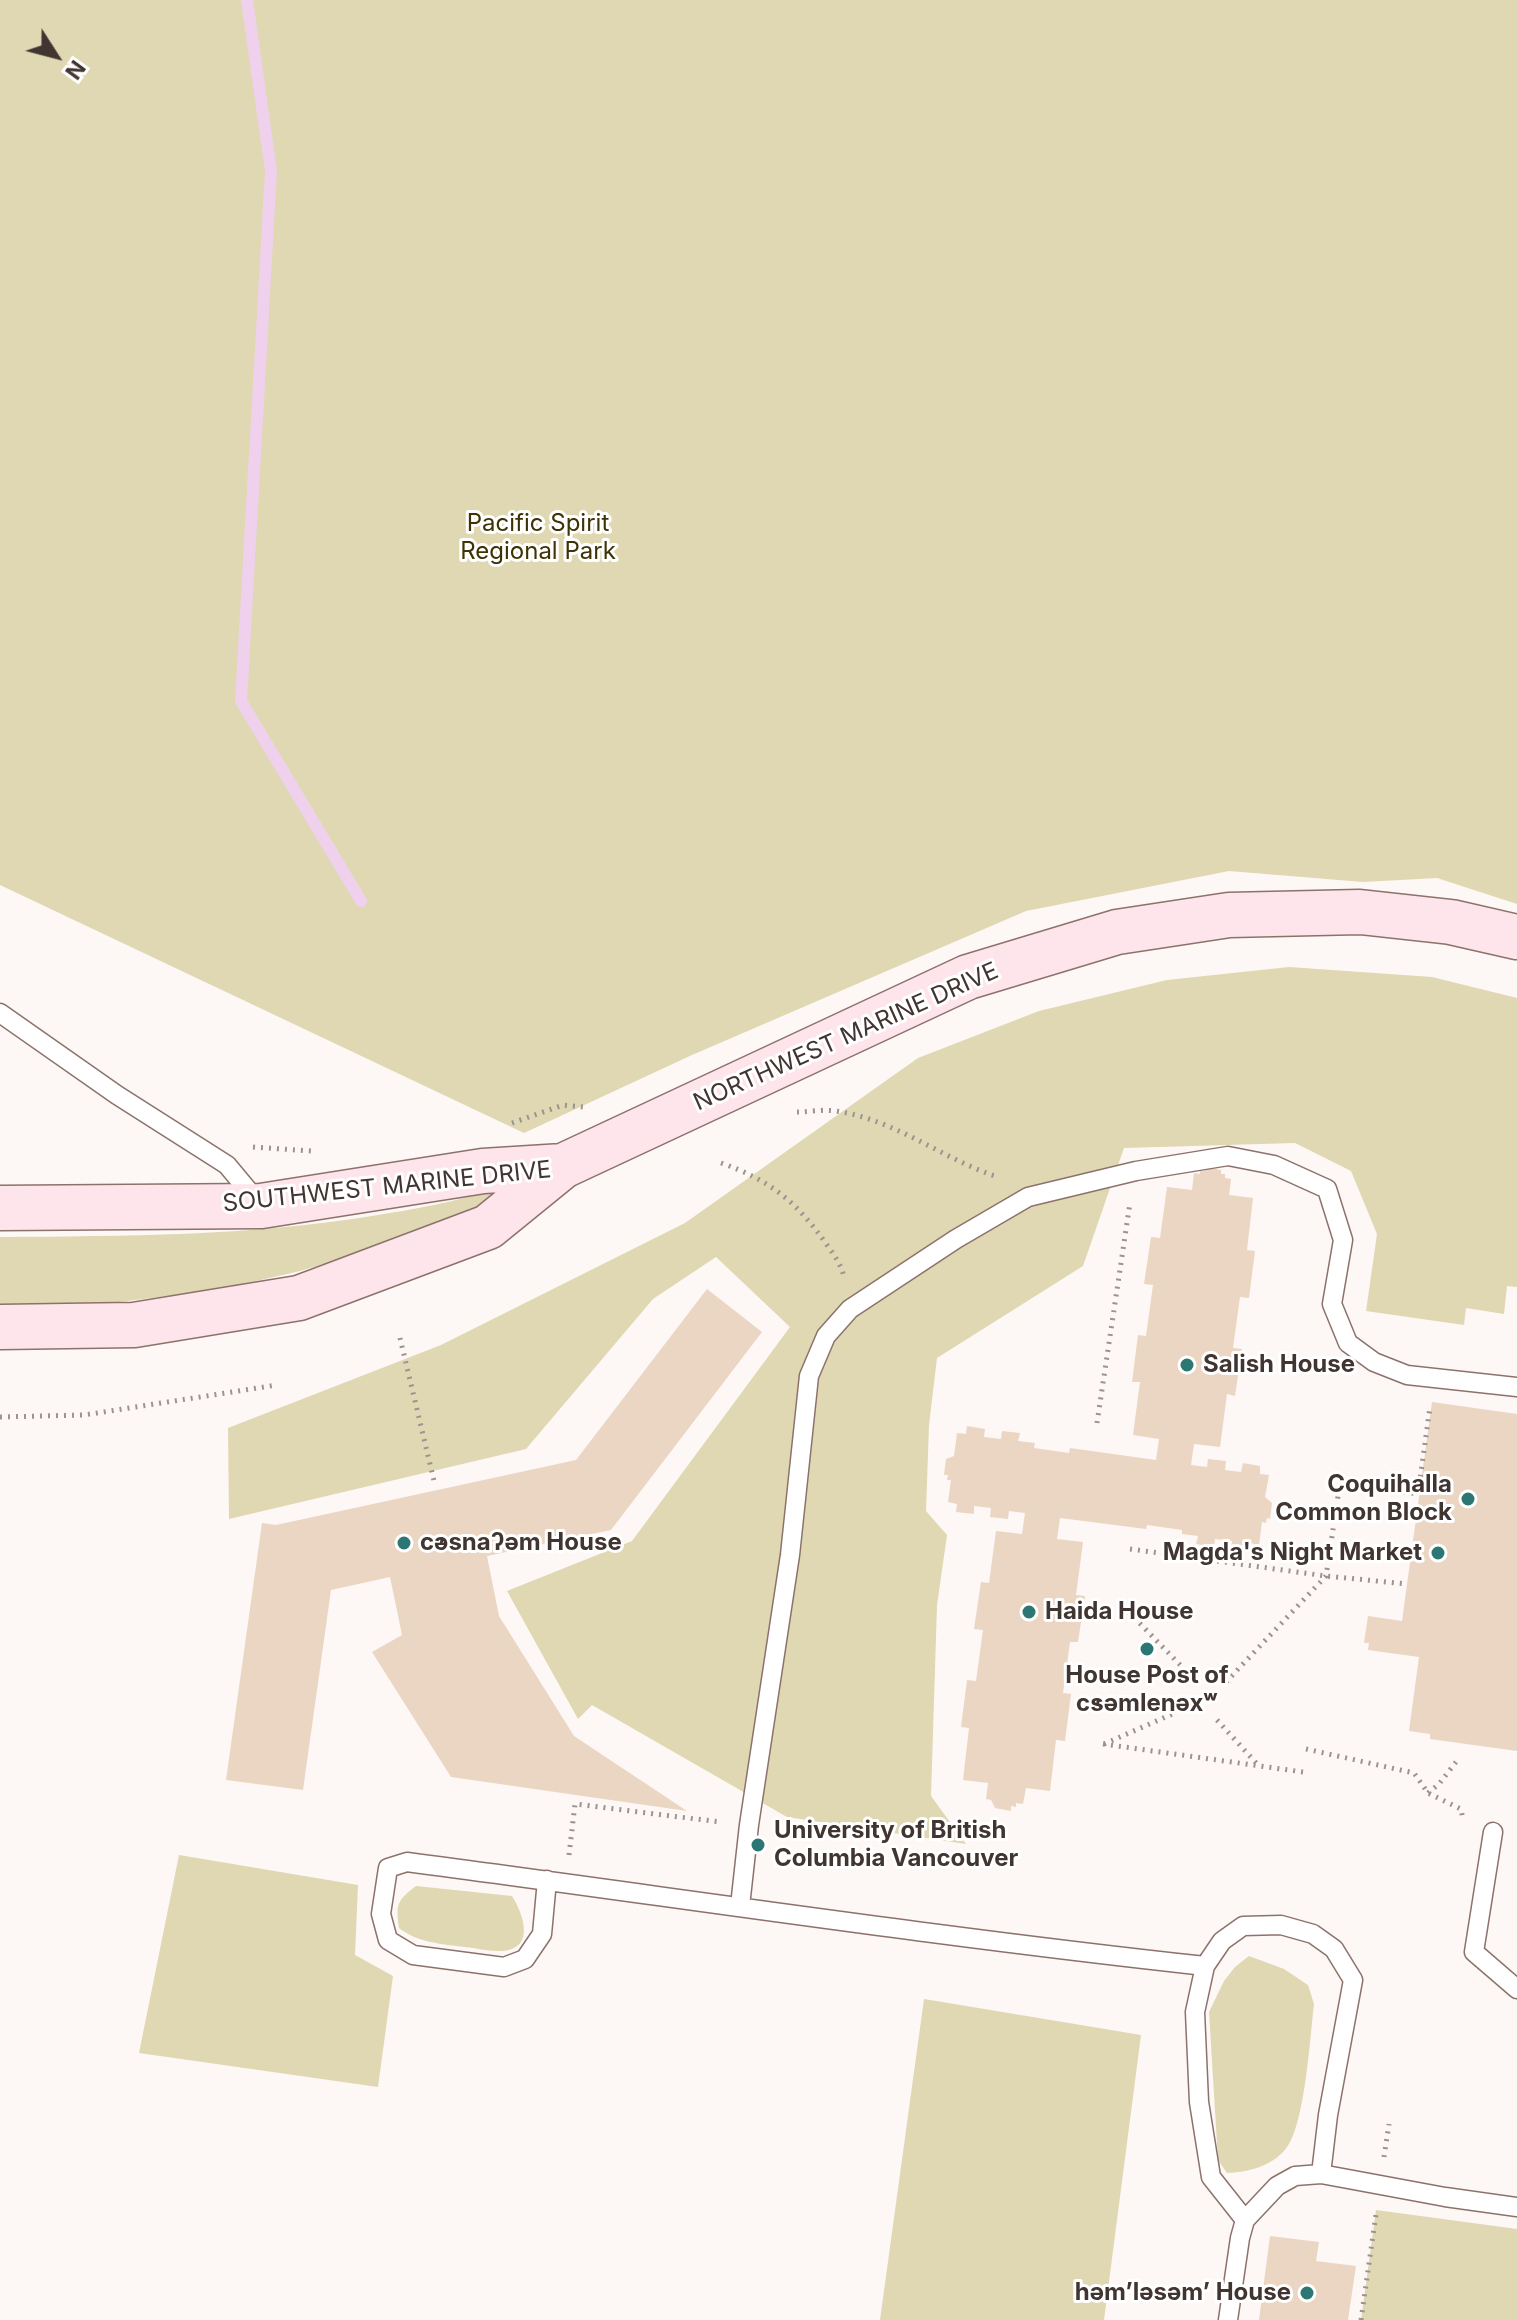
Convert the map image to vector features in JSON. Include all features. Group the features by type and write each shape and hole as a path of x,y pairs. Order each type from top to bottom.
{"street":[{"name":"NORTHWEST MARINE DRIVE","path":"563,1166 968,977 1117,932 1229,915 1360,912 1451,922 1517,937"},
{"name":"SOUTHWEST MARINE DRIVE","path":"0,1208 261,1206 483,1171 563,1166"},
{"name":"SOUTHWEST MARINE DRIVE","path":"0,1327 134,1325 299,1298 488,1227 563,1166"}],"lane":[{"path":"0,1013 117,1095 227,1165 261,1206"},
{"path":"740,1906 749,1825 790,1555 809,1376 826,1336 850,1309 1028,1197 1136,1171 1228,1156 1274,1165 1327,1189 1343,1240 1332,1304 1348,1343 1374,1362 1407,1375 1517,1387"},
{"path":"1493,1832 1474,1952 1517,1989"},
{"path":"556,1882 542,1934 525,1959 504,1967 413,1955 388,1940 381,1914 388,1868 407,1862 740,1906 1066,1951 1205,1966"},
{"path":"1245,2220 1211,2177 1199,2102 1195,2012 1205,1966 1222,1941 1243,1926 1281,1925 1313,1934 1334,1949 1353,1980 1328,2115 1321,2174"},
{"path":"1228,2320 1245,2220 1277,2186 1295,2176 1321,2174 1517,2207"}],"path":[{"path":"797,1112 833,1111 867,1119 910,1135 983,1173 1050,1191"},
{"path":"721,1163 785,1195 813,1225 842,1266 850,1309"},
{"path":"1097,1423 1136,1171"},
{"path":"400,1338 435,1485"},
{"path":"0,1417 84,1415 277,1385"},
{"path":"1226,1682 1326,1576 1340,1483 1418,1494 1432,1394"},
{"path":"1130,1549 1407,1584"},
{"path":"1123,1606 1187,1672"},
{"path":"1177,1712 1103,1744 1303,1772"},
{"path":"1217,1720 1258,1766"},
{"path":"1306,1749 1414,1773 1428,1793 1461,1809 1463,1823"},
{"path":"1428,1793 1456,1762"},
{"path":"556,1882 575,1804 749,1825"},
{"path":"1361,2320 1389,2124"}],"green space":[{"name":"Pacific Spirit Regional Park","path":"0,0 1517,0 1517,904 1437,878 1363,882 1229,871 1026,911 692,1055 524,1133 0,885"},
{"path":"1289,967 1432,977 1517,998 1517,1287 1507,1286 1504,1314 1466,1308 1464,1325 1366,1311 1377,1234 1351,1171 1295,1143 1124,1148 1083,1266 937,1358 929,1425 926,1511 947,1535 937,1605 931,1796 966,1844 787,1817 592,1705 578,1719 507,1591 632,1541 790,1327 716,1257 653,1299 526,1449 229,1519 228,1428 441,1345 685,1223 918,1058 1039,1011 1167,980"},
{"path":"497,1188 496,1198 436,1227 300,1271 217,1290 102,1304 0,1305 0,1237 187,1234 280,1228 404,1211"},
{"path":"179,1855 358,1885 355,1955 393,1976 378,2087 139,2053"},
{"path":"416,1886 512,1896 521,1914 522,1940 509,1950 493,1951 430,1942 406,1933 399,1928 398,1909 404,1896"},
{"path":"1249,1956 1284,1969 1308,1985 1314,2004 1302,2104 1291,2140 1284,2151 1265,2165 1227,2173 1218,2160 1209,2012 1224,1981"},
{"path":"924,1999 1141,2035 1104,2320 880,2320"},
{"path":"1376,2210 1517,2229 1517,2320 1361,2320"}],"building":[{"path":"1205,1167 1221,1170 1225,1178 1231,1179 1229,1195 1253,1198 1247,1250 1255,1251 1249,1298 1240,1297 1233,1348 1242,1349 1235,1396 1227,1394 1220,1447 1194,1444 1191,1465 1207,1467 1208,1459 1226,1461 1225,1470 1241,1472 1243,1463 1260,1466 1260,1474 1269,1475 1265,1497 1272,1503 1270,1519 1262,1522 1259,1545 1250,1543 1249,1551 1231,1549 1232,1541 1215,1539 1214,1547 1196,1544 1198,1536 1182,1534 1182,1530 1147,1525 1146,1529 1060,1518 1057,1539 1083,1542 1076,1595 1085,1596 1078,1642 1070,1642 1063,1693 1071,1694 1065,1741 1056,1740 1050,1791 1026,1788 1023,1804 1016,1803 1016,1807 1011,1806 1011,1811 995,1808 991,1800 986,1799 988,1783 963,1780 969,1728 961,1727 967,1680 976,1681 983,1630 974,1629 981,1582 989,1583 996,1531 1022,1534 1025,1513 1009,1511 1008,1519 990,1517 991,1508 974,1506 974,1514 956,1512 957,1504 948,1502 951,1480 944,1475 946,1459 954,1456 957,1433 966,1434 967,1426 985,1429 984,1437 1001,1439 1002,1431 1020,1433 1018,1441 1035,1443 1034,1448 1069,1453 1070,1448 1156,1460 1159,1439 1133,1435 1140,1382 1132,1382 1138,1335 1146,1336 1153,1285 1144,1284 1151,1237 1160,1238 1167,1187 1192,1190 1194,1173 1200,1174"},
{"name":"c̓əsnaʔəm House","path":"707,1289 762,1332 611,1530 487,1556 499,1616 574,1736 687,1811 451,1777 372,1652 402,1635 390,1577 331,1590 303,1790 226,1780 262,1523 276,1525 576,1460"},
{"name":"Coquihalla Common Block","path":"1432,1402 1517,1414 1517,1751 1430,1739 1430,1734 1409,1731 1419,1657 1368,1650 1369,1643 1364,1643 1368,1616 1402,1621"},
{"name":"həm’ləsəm’ House","path":"1270,2236 1319,2242 1316,2261 1356,2266 1348,2320 1259,2320"}],"waterway":[{"path":"247,0 271,171 241,701 361,901"}],"place":[{"name":"Salish House","path":"1187,1365"},
{"name":"Coquihalla Common Block","path":"1468,1499"},
{"name":"c̓əsnaʔəm House","path":"404,1543"},
{"name":"Magda's Night Market","path":"1438,1553"},
{"name":"Haida House","path":"1029,1612"},
{"name":"House Post of c̓səmlenəxʷ","path":"1147,1649"},
{"name":"University of British Columbia Vancouver","path":"758,1845"},
{"name":"həm’ləsəm’ House","path":"1307,2293"}]}
